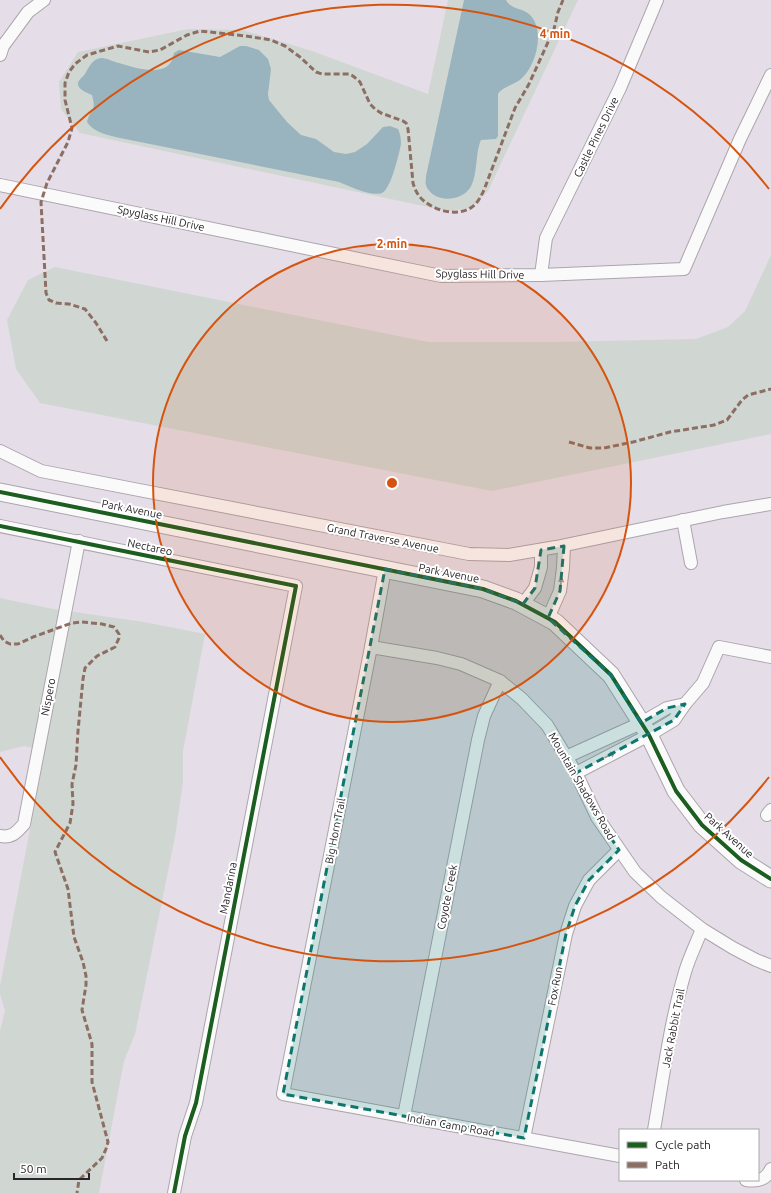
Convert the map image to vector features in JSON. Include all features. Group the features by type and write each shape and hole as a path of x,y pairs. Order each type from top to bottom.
{"street":[{"path":"0,55 3,46 28,12 44,0"},
{"name":"Castle Pines Drive","path":"541,275 546,238 620,88 657,0"},
{"name":"Spyglass Hill Drive","path":"0,185 441,276 541,275 684,269 740,139 771,75"},
{"name":"Grand Traverse Avenue","path":"0,450 41,471 469,554 509,554 541,550 683,520 771,504"},
{"name":"Park Avenue","path":"0,492 483,589 523,604 555,622 611,675 645,729 676,791 702,825 740,860 771,878"},
{"path":"683,520 691,563"},
{"name":"Nectareo","path":"0,526 296,586"},
{"name":"Nispero","path":"0,836 8,837 17,832 24,824 79,541"},
{"path":"548,618 560,591 564,546"},
{"path":"523,604 535,588 540,567 541,550"},
{"name":"Big Horn Trail","path":"283,1094 385,569"},
{"name":"Mandarina","path":"174,1193 185,1136 196,1103 296,586"},
{"name":"Mountain Shadows Road","path":"371,647 437,658 461,664 500,681 522,699 547,725 576,773 597,817 635,872 661,897 702,929 733,948 771,966"},
{"path":"566,757 674,720 685,704 703,683 719,647 771,657"},
{"name":"Coyote Creek","path":"404,1116 478,740 484,716 500,681"},
{"path":"576,773 645,729"},
{"name":"Fox Run","path":"524,1138 566,934 575,906 589,880 619,850"},
{"name":"Jack Rabbit Trail","path":"654,1129 676,1009 691,953 702,929"},
{"name":"Indian Camp Road","path":"283,1094 619,1156"},
{"path":"759,1179 768,1174"}],"highlighted area":[{"path":"564,546 560,591 548,618 611,675 641,723 667,708 685,704 674,720 576,773 597,817 619,850 589,880 575,906 566,934 524,1138 283,1094 385,569 483,589 523,604 535,588 541,550"}],"shaded area":[{"path":"448,0 578,0 488,191 471,208 447,211 80,133 61,109 59,82 78,52 188,29 242,30 312,51 428,94"},
{"path":"771,255 771,434 492,491 40,403 16,369 7,320 28,280 55,267 428,342 554,342 696,339 728,327 745,311"},
{"path":"0,598 53,609 144,622 205,634 183,751 183,782 175,837 135,1034 124,1061 99,1193 0,1193 0,1031 5,1011 0,994 0,986 45,751 24,746 0,752"}],"water":[{"path":"464,0 506,0 511,6 525,11 531,16 535,23 538,40 534,58 526,73 521,79 498,94 498,136 496,139 481,140 473,183 463,195 448,199 438,197 430,192 426,184 426,176"},
{"path":"240,46 246,46 259,50 268,59 271,69 268,94 269,100 287,122 301,135 316,139 334,152 346,154 355,152 367,144 383,127 390,126 398,129 401,144 394,171 388,185 382,193 372,194 339,182 106,135 93,129 87,122 94,105 92,95 81,90 78,83 95,60 104,58 146,70 154,70 167,67 172,61 174,53 179,50 220,57"}],"marked path":[{"path":"107,341 85,309 69,304 56,303 49,300 46,293 41,202 47,183 68,142 72,128 65,100 65,83 69,72 75,64 87,55 118,46 149,52 160,50 187,35 200,31 271,40 285,46 300,57 316,72 322,74 349,74 353,76 360,82 370,104 375,109 406,123 408,129 413,183 417,193 424,201 435,208 447,212 460,212 472,207 484,190 515,108 529,84 554,29 558,12 563,0"},
{"path":"569,442 590,448 604,448 670,432 714,425 727,420 742,400 748,395 771,389"},
{"path":"0,635 4,641 10,644 18,644 72,623 82,622 114,627 119,634 115,647 97,656 85,668 76,765 72,784 73,804 70,823 55,852 68,889 74,937 83,962 86,976 82,1010 92,1044 92,1082 108,1142 102,1158 79,1180 77,1193"}],"cycle path":[{"path":"0,492 483,589 516,601 555,622 611,675 649,735 676,791 702,825 741,860 771,879"},
{"path":"0,526 296,586 196,1103 185,1136 174,1193"}]}
